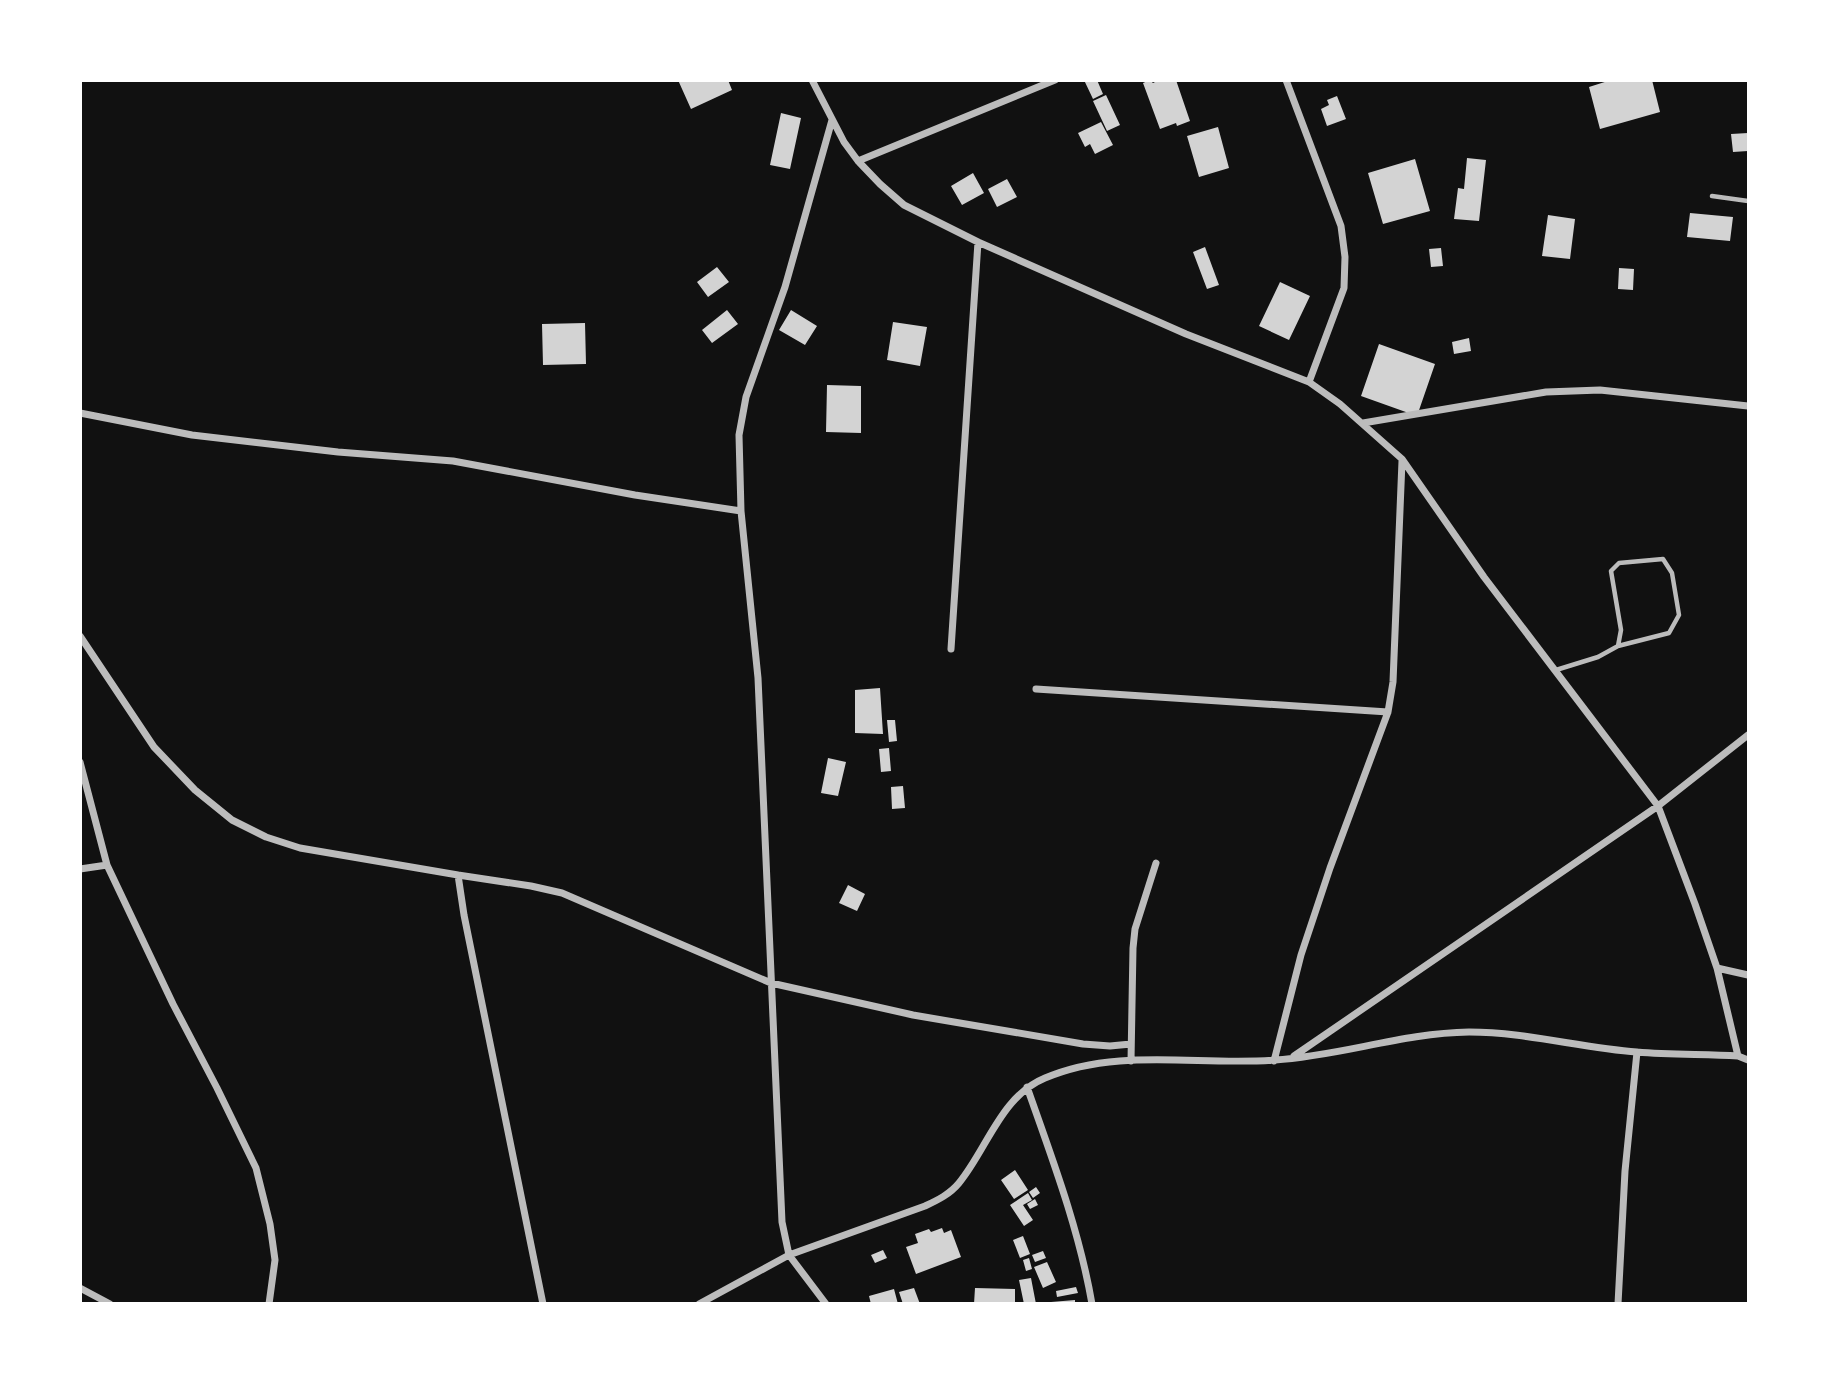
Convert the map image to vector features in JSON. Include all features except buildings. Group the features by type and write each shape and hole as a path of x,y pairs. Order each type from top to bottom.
{"street":[{"path":"812,80 844,142 858,161 904,205 978,242 1186,334 1309,382 1363,423 1402,459 1484,578 1658,806 1717,968 1738,1056"},
{"path":"858,161 1055,80"},
{"path":"1286,80 1340,226 1345,257 1343,288 1309,382"},
{"path":"826,1304 789,1255 782,1222 758,678 741,511 739,435 746,397 785,288 832,120"},
{"path":"951,649 978,242"},
{"path":"1363,423 1546,392 1600,390 1748,406"},
{"path":"80,413 192,435 338,452 453,461 635,495 741,511"},
{"path":"1274,1060 1305,943 1388,712 1393,682 1402,459"},
{"path":"80,636 154,747 195,790 232,820 266,837 300,849 562,893 771,983 913,1015 1070,1042 1111,1046 1132,1044"},
{"path":"1036,689 1388,712"},
{"path":"1290,1059 1658,806 1748,735"},
{"path":"80,762 107,865 173,1004 256,1168 270,1224 275,1260 269,1304"},
{"path":"1131,1061 1135,929 1156,863"},
{"path":"80,869 107,865"},
{"path":"458,875 543,1304"},
{"path":"1717,968 1748,975"},
{"path":"699,1304 789,1255 943,1198 958,1184 1010,1105 1027,1087 1086,1064 1290,1059 1408,1038 1468,1032 1637,1052 1738,1056 1748,1060"},
{"path":"1618,1304 1623,1196 1637,1052"},
{"path":"1027,1087 1068,1206 1086,1268 1092,1304"},
{"path":"80,1288 110,1304"}],"lane":[{"path":"1712,196 1748,201"},
{"path":"1555,670 1598,657 1618,646 1669,633 1679,615 1672,573 1663,559 1619,563 1611,571 1621,630 1618,646"}]}
